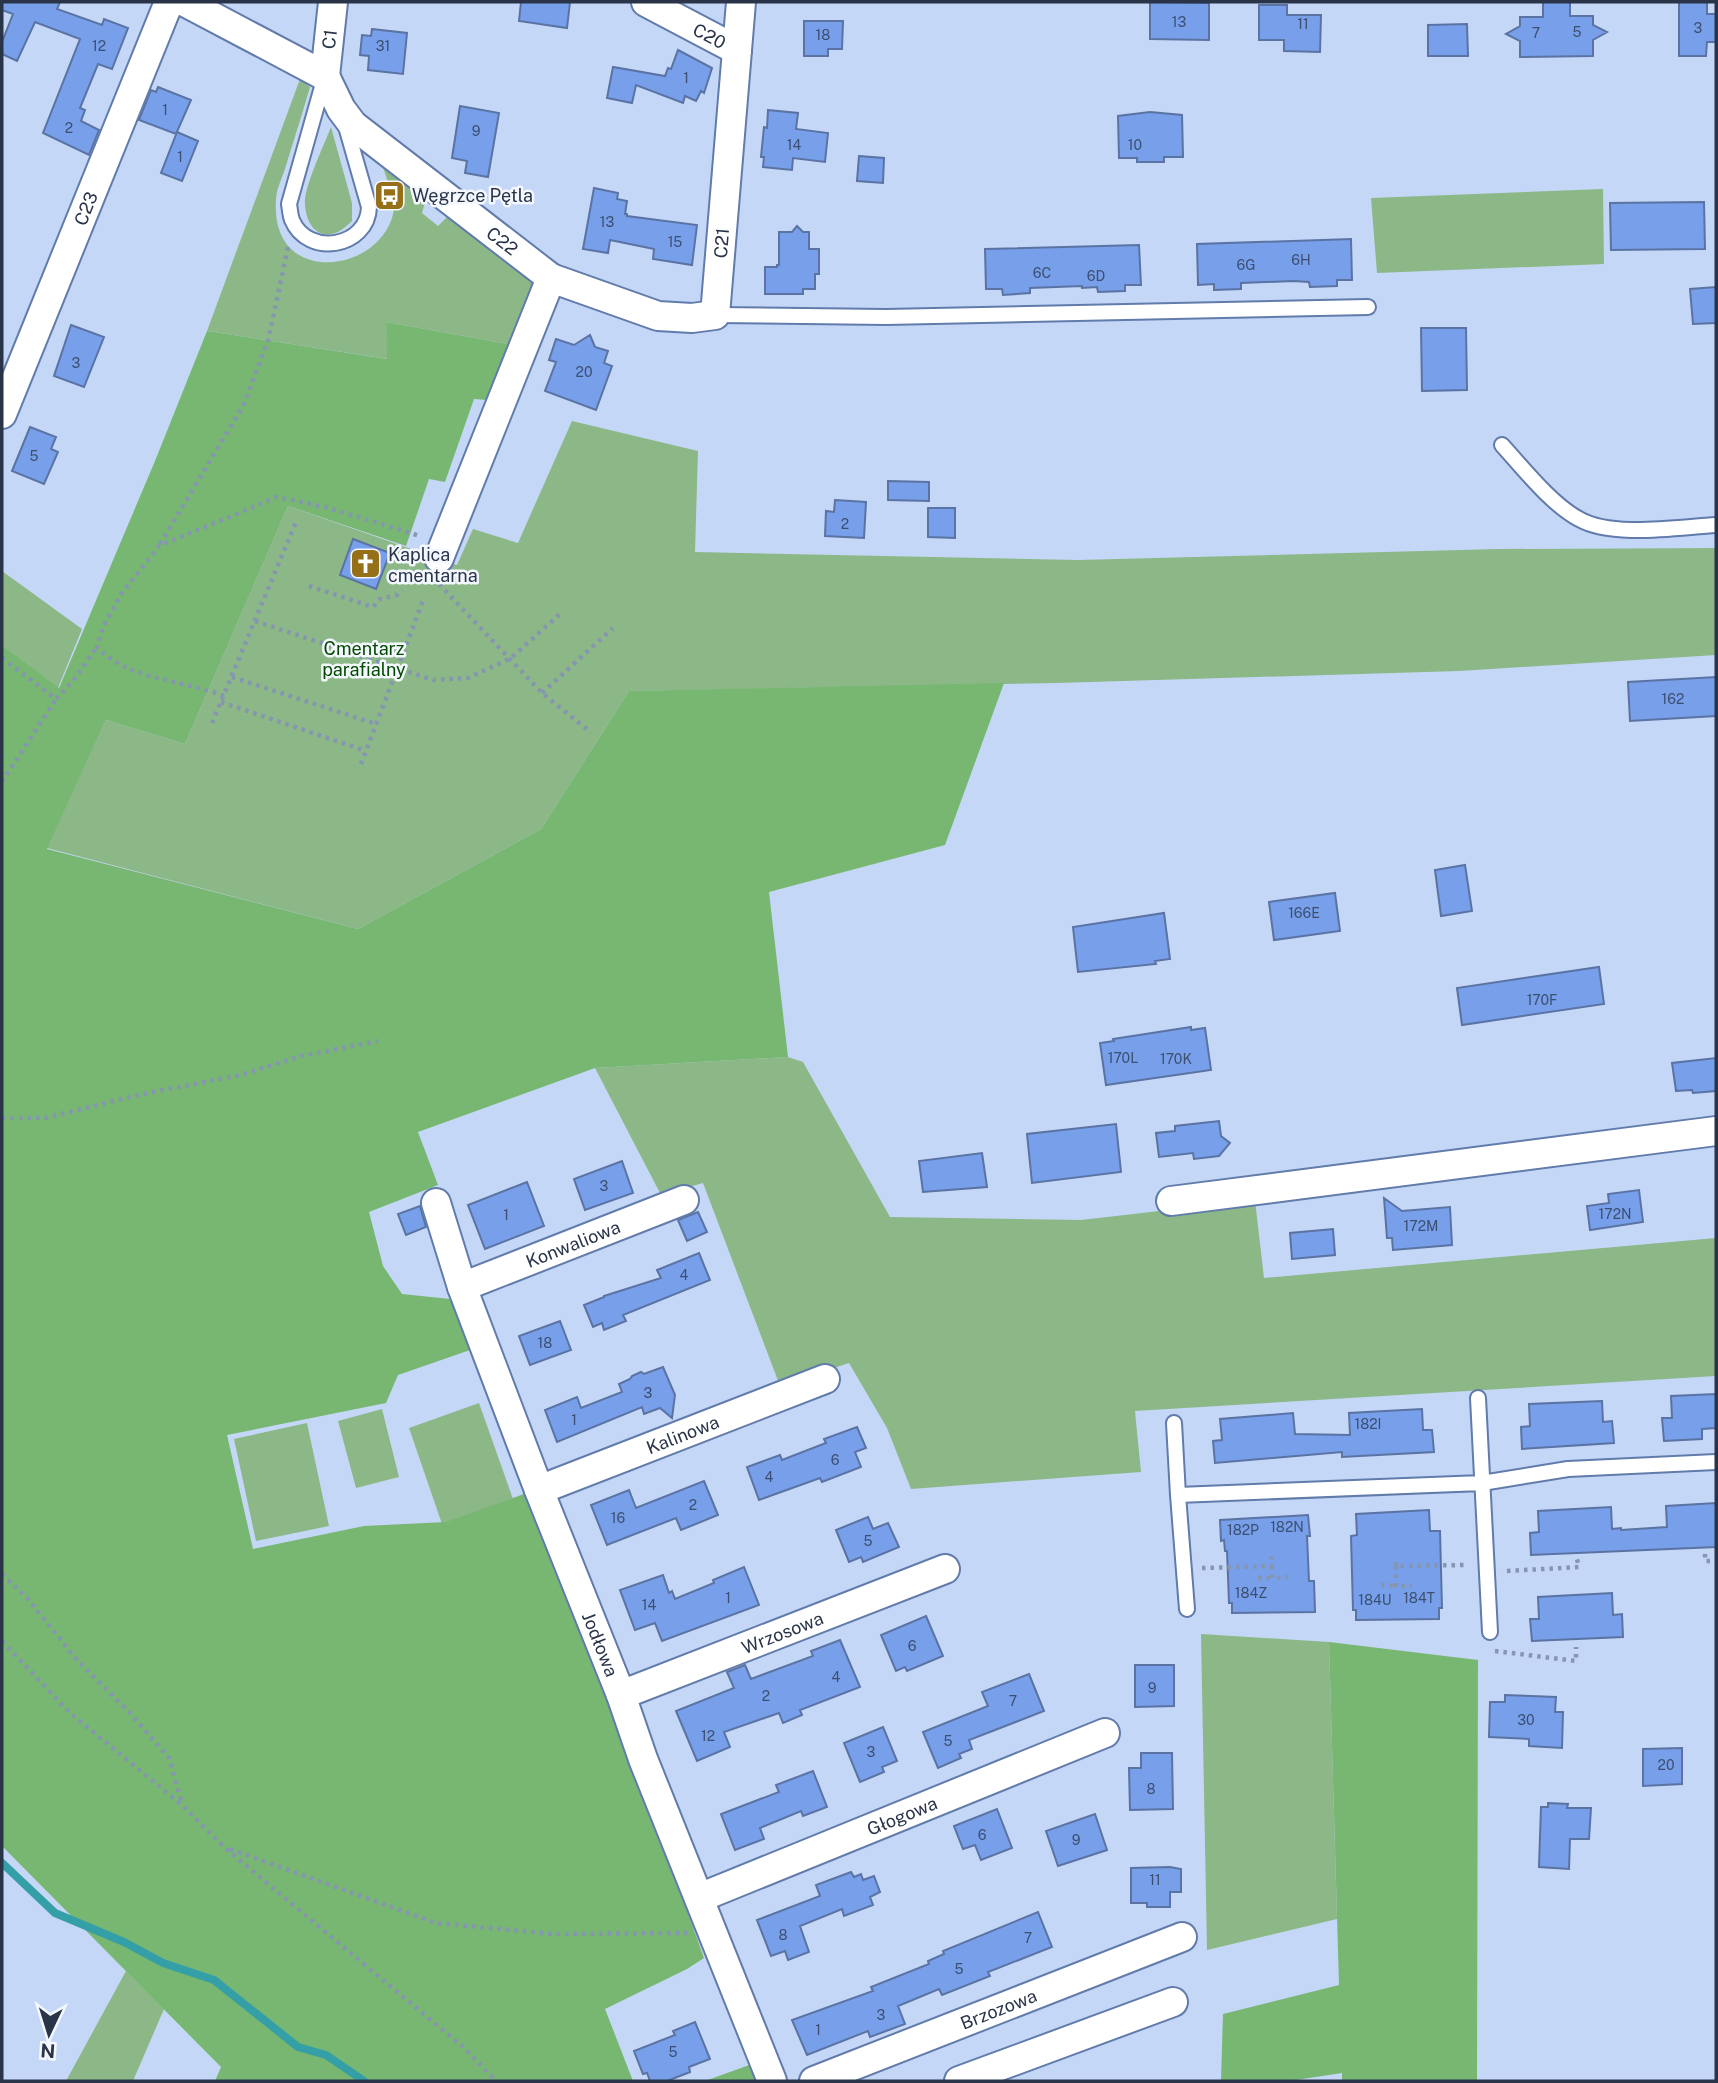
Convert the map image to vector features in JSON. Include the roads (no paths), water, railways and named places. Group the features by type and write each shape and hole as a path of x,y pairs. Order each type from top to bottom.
{"street":[{"name":"C23","path":"2,414 169,2"},
{"path":"186,2 325,76"},
{"name":"C1","path":"325,76 332,2"},
{"name":"C20","path":"646,2 737,50"},
{"name":"C21","path":"715,316 741,2"},
{"name":"C22","path":"325,76 341,109 353,125 551,278"},
{"path":"439,560 551,278 658,316 715,316"},
{"path":"1171,1201 1716,1131"},
{"name":"Konwaliowa","path":"462,1287 684,1200"},
{"name":"Jodłowa","path":"436,1203 462,1287 539,1490 772,2081"},
{"name":"Kalinowa","path":"539,1490 825,1379"},
{"name":"Wrzosowa","path":"621,1695 945,1569"},
{"name":"Głogowa","path":"699,1898 1105,1733"},
{"name":"Brzozowa","path":"814,2081 1182,1937"},
{"path":"959,2081 1173,2002"}],"lane":[{"path":"325,76 289,204 293,222 304,235 326,244 340,243 354,237 368,220 369,207 341,109"},
{"path":"715,316 886,317 1368,307"},
{"path":"1502,445 1541,488 1579,520 1612,530 1716,526"},
{"path":"1478,1398 1490,1632"},
{"path":"1174,1423 1187,1609"},
{"path":"1178,1495 1482,1483 1568,1469 1716,1462"}],"waterway":[{"path":"2,1863 55,1913 124,1942 163,1963 214,1980 298,2047 326,2055 364,2081"}],"place":[{"name":"Węgrzce Pętla","path":"389,195"},
{"name":"Kaplica cmentarna","path":"365,564"}],"park label":[{"name":"Cmentarz parafialny","path":"364,658"}]}
